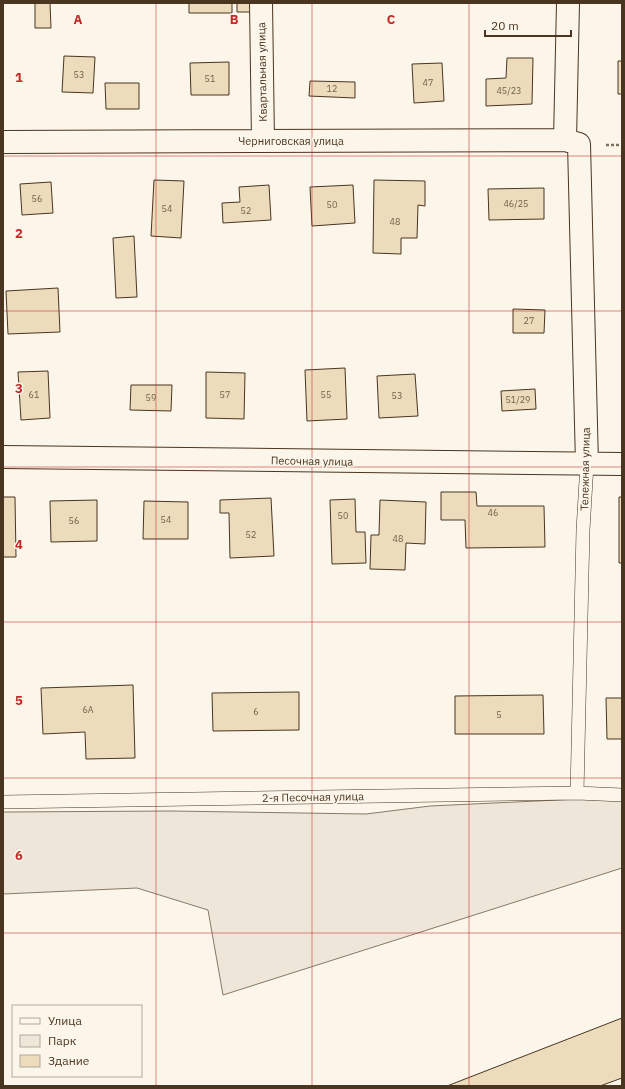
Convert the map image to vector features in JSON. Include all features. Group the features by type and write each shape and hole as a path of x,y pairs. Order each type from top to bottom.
{"street":[{"name":"Квартальная улица","path":"261,3 263,141"},
{"name":"Тележная улица","path":"568,3 572,142 587,464"},
{"name":"Черниговская улица","path":"3,142 572,142"},
{"name":"Песочная улица","path":"3,457 622,464"}],"lane":[{"name":"Тележная улица","path":"578,793 583,530 587,464"},
{"name":"2-я Песочная улица","path":"3,802 578,793 622,795"}],"green space":[{"path":"622,797 622,868 223,995 208,910 137,888 3,894 3,812 171,811 366,814 430,806"}],"building":[{"path":"35,3 50,3 51,28 35,28"},
{"path":"189,3 232,3 232,13 189,13"},
{"path":"237,3 251,3 251,12 237,12"},
{"path":"64,56 95,57 93,93 62,92"},
{"path":"507,58 533,58 532,104 486,106 486,79 506,78"},
{"path":"618,61 622,61 622,94 618,94"},
{"path":"229,62 229,95 191,95 190,63"},
{"path":"442,63 444,101 414,103 412,64"},
{"path":"310,81 355,82 355,98 309,96"},
{"path":"105,83 139,83 139,109 106,109"},
{"path":"154,180 184,181 181,238 151,236"},
{"path":"374,180 425,181 425,206 418,205 417,238 401,238 401,254 373,253"},
{"path":"51,182 53,213 22,215 20,184"},
{"path":"269,185 271,220 223,223 222,203 240,202 239,187"},
{"path":"353,185 355,223 312,226 310,187"},
{"path":"544,188 544,219 489,220 488,189"},
{"path":"134,236 137,297 116,298 113,238"},
{"path":"58,288 60,332 8,334 6,291"},
{"path":"513,309 545,310 544,333 513,333"},
{"path":"345,368 347,419 307,421 305,370"},
{"path":"48,371 50,418 21,420 18,372"},
{"path":"206,372 245,373 244,419 206,418"},
{"path":"415,374 418,416 379,418 377,376"},
{"path":"131,385 172,385 171,411 130,410"},
{"path":"535,389 536,409 502,411 501,391"},
{"path":"441,492 476,492 477,506 544,506 545,547 466,548 465,520 441,520"},
{"path":"3,497 15,497 16,557 3,557"},
{"path":"619,497 622,497 622,563 619,563"},
{"path":"271,498 274,556 230,558 229,513 220,513 220,500"},
{"path":"355,499 356,532 365,532 366,563 332,564 330,500"},
{"path":"97,500 97,541 51,542 50,501"},
{"path":"380,500 426,502 425,544 406,543 405,570 370,569 371,535 379,535"},
{"path":"144,501 188,502 188,539 143,539"},
{"path":"133,685 135,758 86,759 85,732 43,734 41,688"},
{"path":"299,692 299,730 213,731 212,693"},
{"path":"543,695 544,734 455,734 455,696"},
{"path":"606,698 622,698 622,739 607,739"},
{"path":"622,1018 622,1078 600,1086 447,1086"}]}
